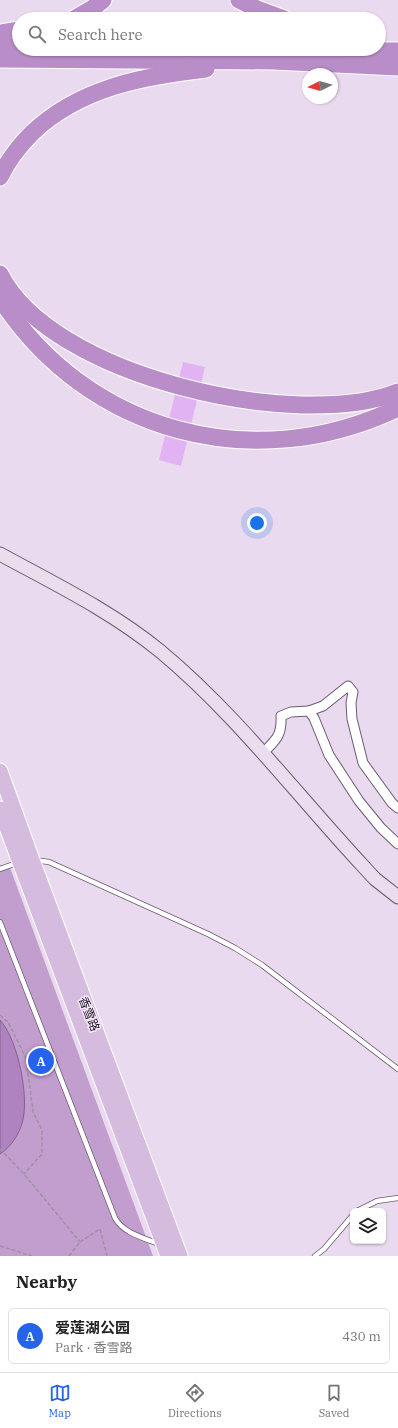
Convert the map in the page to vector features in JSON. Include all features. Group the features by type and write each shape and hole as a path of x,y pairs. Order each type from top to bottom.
{"highway":[{"path":"86,12 103,0"},
{"path":"239,0 266,12"},
{"path":"0,33 12,31"},
{"path":"386,42 398,45"},
{"path":"0,43 12,44"},
{"path":"386,51 398,51"},
{"path":"0,58 273,61 398,67"},
{"path":"0,177 6,164 16,151 39,127 63,109 86,96 111,87 164,75 273,61"},
{"path":"1,283 33,315 64,340 127,369 170,384 230,398 295,404 353,404 398,392"},
{"path":"1,283 31,339 74,379 125,410 143,418 180,430 221,438 249,440 284,440 304,438 345,429 398,408"}],"main road":[{"name":"香雪路","path":"0,771 25,861 169,1253"},
{"name":"香雪路","path":"0,809 25,861 180,1256"}],"street":[{"path":"0,554 95,605 138,635 182,670 226,712 362,866 398,898"},
{"path":"262,754 277,740 281,728 281,716 291,712 309,711 323,706 348,686 353,692 351,703 352,719 363,763 383,792 398,808"},
{"path":"309,711 314,718 328,755 359,801 381,828 398,844"}],"lane":[{"path":"0,869 25,861 49,862 208,934 235,948 262,965 398,1069"},
{"path":"0,922 114,1218 123,1228 169,1253"},
{"path":"363,1208 376,1201 398,1198"},
{"path":"314,1256 324,1249 350,1219"}],"path":[{"path":"0,1015 8,1022 26,1058 33,1112 42,1130 42,1154 24,1174"},
{"path":"0,1149 24,1174 80,1242"},
{"path":"69,1256 80,1242 100,1229 107,1256"},
{"path":"0,1246 32,1256"}],"shaded area":[{"path":"0,865 9,865 153,1256 0,1256"},
{"path":"0,1020 11,1039 20,1064 25,1103 22,1125 13,1141 5,1151 0,1154"}],"building":[{"path":"183,362 205,367 181,466 159,460"}],"place":[{"name":"爱莲湖公园","path":"41,1061"}]}
